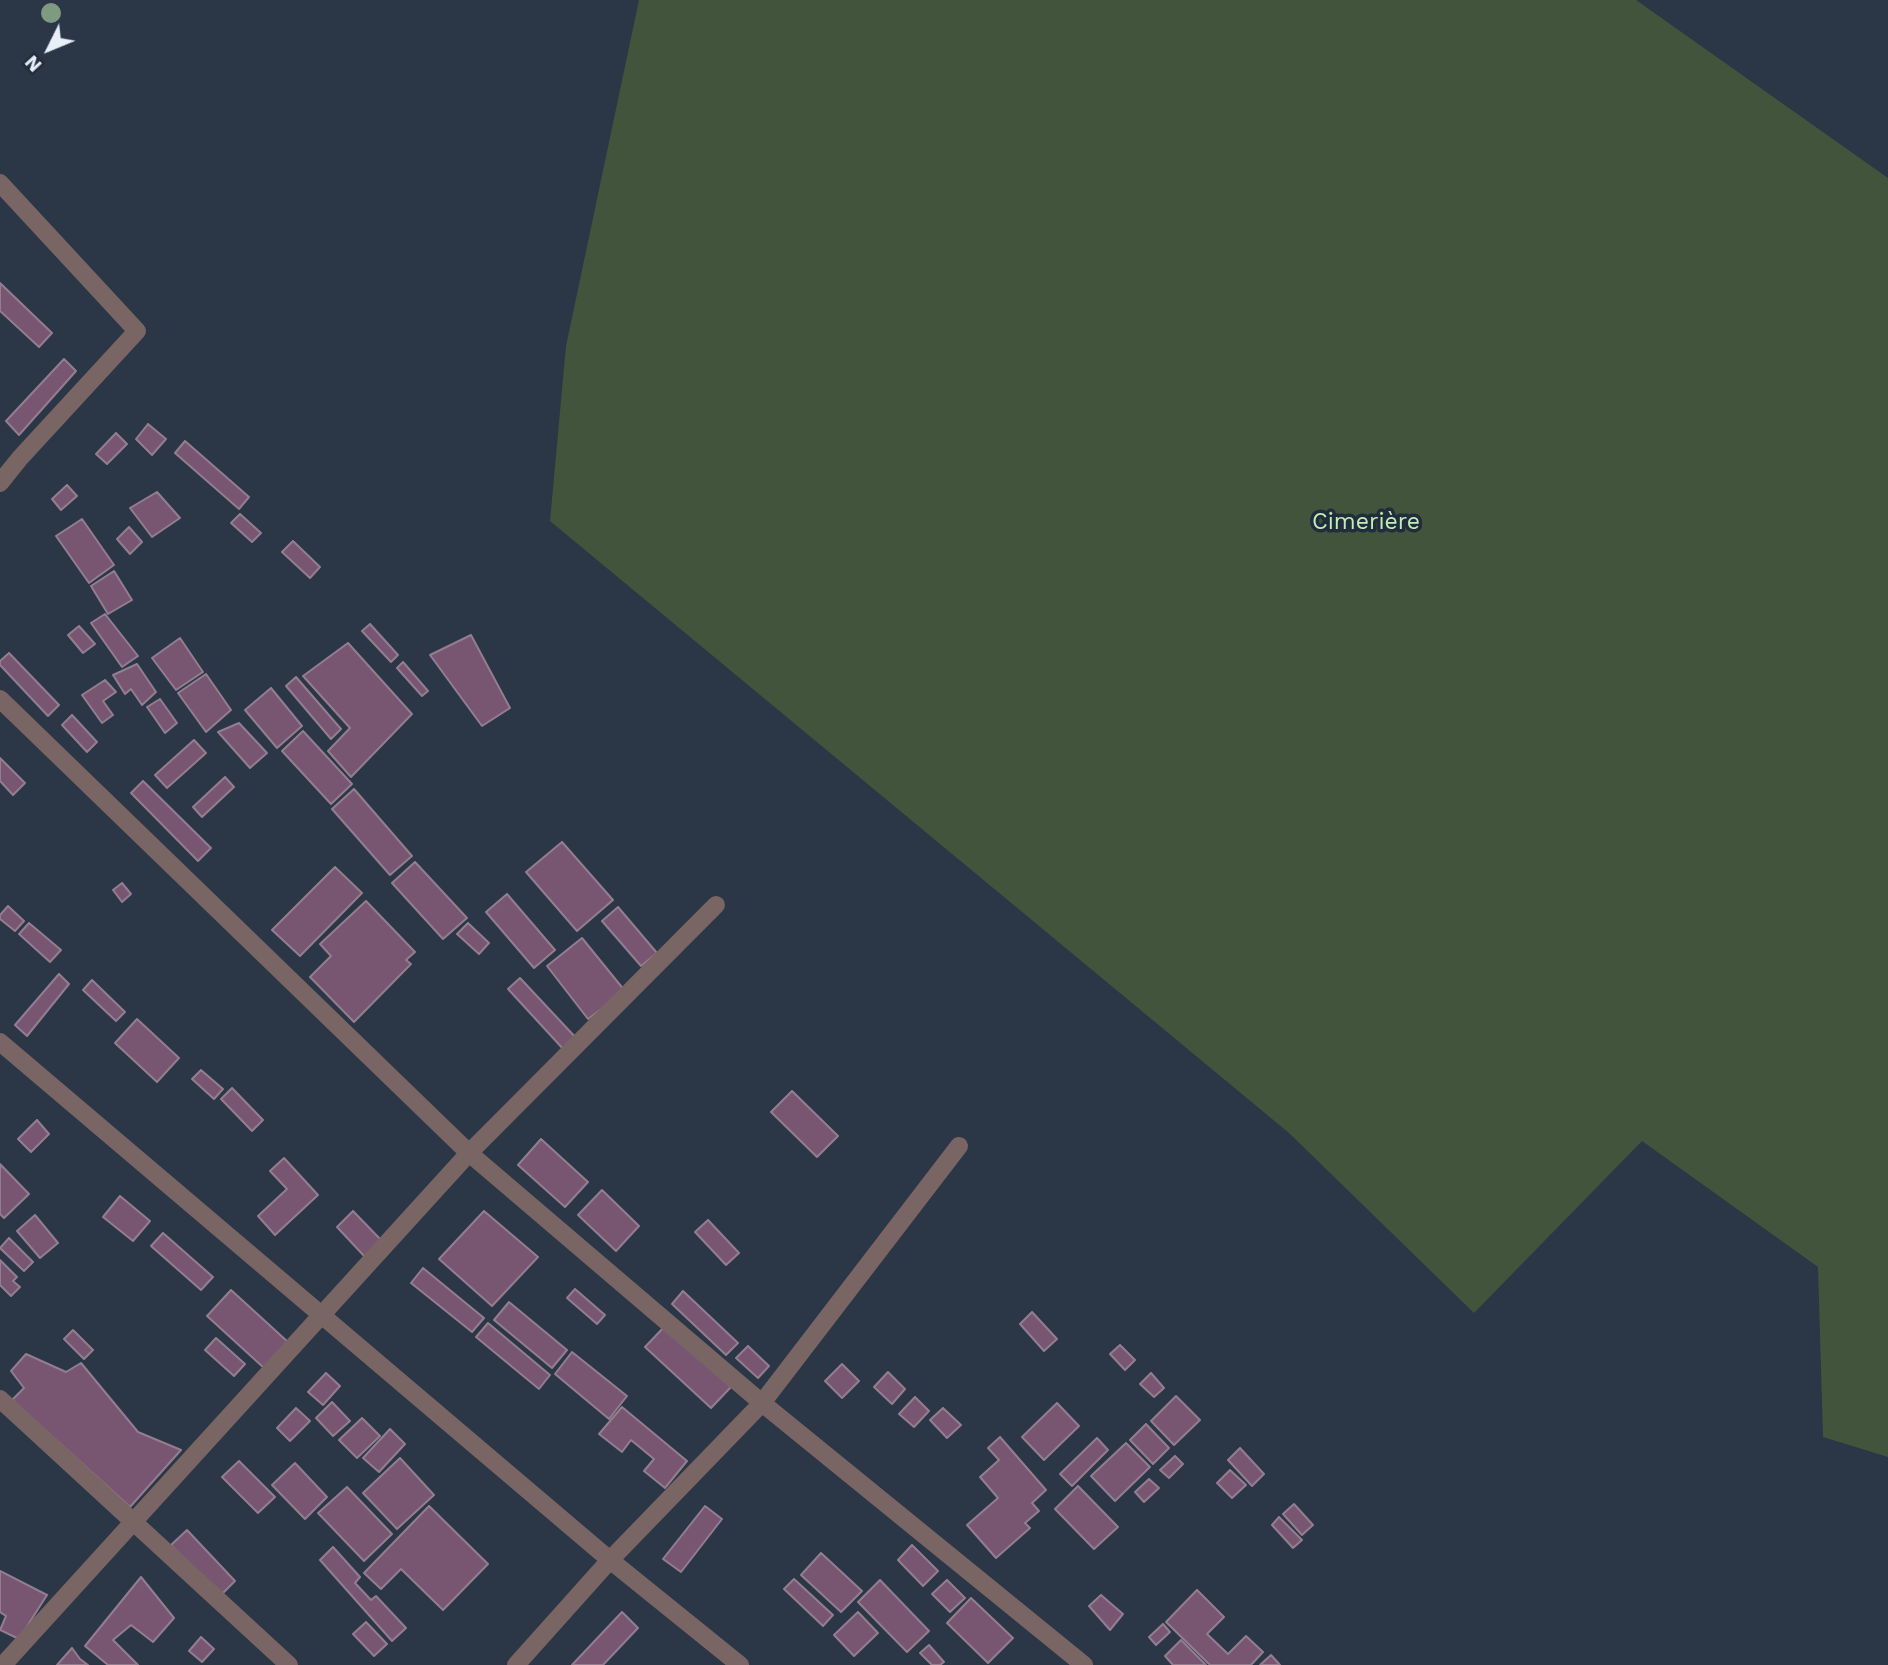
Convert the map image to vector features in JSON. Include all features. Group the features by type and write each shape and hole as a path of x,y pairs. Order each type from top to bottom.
{"street":[{"path":"0,183 137,331 0,483"},
{"path":"0,699 469,1153 762,1404 1084,1665"},
{"path":"3,1665 469,1153 716,905"},
{"path":"0,1042 610,1560 740,1665"},
{"path":"516,1665 610,1560 762,1404 959,1146"},
{"path":"0,1399 289,1665"}],"green space":[{"name":"Cimerière","path":"639,0 1636,0 1888,178 1888,1457 1823,1437 1818,1267 1642,1141 1474,1313 1289,1133 550,521 566,346"}],"building":[{"path":"0,283 52,333 39,347 0,311"},
{"path":"64,359 76,371 19,435 6,421"},
{"path":"148,424 166,439 152,455 136,439"},
{"path":"116,433 127,444 107,464 96,454"},
{"path":"185,441 249,497 239,509 175,453"},
{"path":"67,485 77,496 61,510 52,499"},
{"path":"157,492 180,518 152,537 130,508"},
{"path":"240,514 261,533 252,542 231,523"},
{"path":"82,519 114,565 89,583 56,536"},
{"path":"129,527 142,542 130,554 117,539"},
{"path":"293,541 320,567 310,578 282,552"},
{"path":"114,571 132,600 108,614 91,586"},
{"path":"105,614 138,656 122,667 91,623"},
{"path":"370,624 398,655 391,662 362,631"},
{"path":"79,626 95,644 83,653 68,635"},
{"path":"471,635 510,708 482,726 430,655"},
{"path":"180,638 203,672 176,690 152,658"},
{"path":"348,643 412,714 351,777 328,751 350,728 303,676"},
{"path":"9,653 59,705 48,716 0,665 0,661"},
{"path":"403,662 428,691 422,696 397,668"},
{"path":"137,664 156,692 142,705 131,689 125,694 113,675"},
{"path":"206,674 231,710 206,732 178,693"},
{"path":"296,677 341,729 331,739 286,686"},
{"path":"105,680 116,692 103,701 113,715 102,723 82,695"},
{"path":"271,688 302,726 277,748 245,710"},
{"path":"160,699 177,723 165,733 147,707"},
{"path":"72,715 97,742 87,752 62,725"},
{"path":"239,723 267,753 250,768 218,732"},
{"path":"303,731 352,784 331,804 282,751"},
{"path":"194,740 206,753 167,788 155,775"},
{"path":"0,758 25,783 13,795 0,781"},
{"path":"225,777 234,787 202,817 193,807"},
{"path":"143,781 211,848 198,861 131,793"},
{"path":"354,789 412,856 390,875 332,809"},
{"path":"562,842 613,900 577,931 526,872"},
{"path":"415,862 467,918 443,939 392,883"},
{"path":"335,867 362,893 300,956 272,930"},
{"path":"122,883 131,894 122,902 113,890"},
{"path":"507,894 555,950 534,968 486,912"},
{"path":"366,901 415,952 406,960 411,964 354,1022 310,977 331,956 320,944"},
{"path":"8,906 24,921 15,931 0,919"},
{"path":"618,907 657,953 641,966 602,921"},
{"path":"29,923 61,950 50,962 19,934"},
{"path":"468,923 489,943 479,954 457,934"},
{"path":"582,938 625,991 588,1019 547,966"},
{"path":"59,974 69,984 27,1036 15,1025"},
{"path":"520,978 578,1040 565,1051 508,989"},
{"path":"92,980 125,1012 116,1021 83,990"},
{"path":"137,1019 179,1058 157,1082 115,1043"},
{"path":"201,1070 223,1089 214,1099 192,1079"},
{"path":"232,1088 263,1120 252,1131 221,1099"},
{"path":"792,1091 838,1136 817,1157 771,1112"},
{"path":"37,1120 49,1134 31,1152 18,1139"},
{"path":"541,1139 588,1182 565,1207 518,1165"},
{"path":"284,1158 318,1195 275,1235 258,1216 287,1189 270,1171"},
{"path":"0,1164 29,1194 4,1218 0,1214"},
{"path":"602,1190 639,1226 616,1251 578,1215"},
{"path":"120,1196 150,1221 133,1241 103,1217"},
{"path":"353,1211 382,1241 365,1257 337,1227"},
{"path":"484,1211 538,1257 492,1306 439,1259"},
{"path":"35,1215 58,1243 40,1258 17,1231"},
{"path":"708,1220 739,1253 726,1265 695,1232"},
{"path":"163,1233 213,1277 201,1290 151,1246"},
{"path":"9,1238 33,1262 24,1271 0,1248"},
{"path":"0,1260 17,1277 13,1281 20,1287 11,1296 0,1285"},
{"path":"423,1268 484,1318 472,1332 411,1283"},
{"path":"575,1289 605,1315 597,1324 567,1298"},
{"path":"231,1290 288,1342 264,1368 207,1316"},
{"path":"683,1291 738,1343 726,1355 672,1304"},
{"path":"509,1302 567,1350 552,1368 494,1320"},
{"path":"1032,1312 1057,1339 1044,1351 1020,1324"},
{"path":"488,1323 550,1375 539,1389 476,1337"},
{"path":"665,1326 731,1387 711,1408 645,1347"},
{"path":"73,1330 93,1350 84,1359 64,1339"},
{"path":"216,1338 245,1364 234,1376 205,1350"},
{"path":"1120,1345 1135,1360 1125,1370 1110,1354"},
{"path":"748,1346 769,1366 758,1378 736,1358"},
{"path":"572,1352 627,1396 609,1419 555,1374"},
{"path":"26,1354 66,1372 81,1363 138,1432 181,1450 130,1507 12,1400 24,1388 11,1371"},
{"path":"842,1364 859,1381 842,1398 825,1381"},
{"path":"888,1372 905,1389 892,1404 874,1387"},
{"path":"326,1373 340,1386 323,1405 308,1392"},
{"path":"1151,1373 1164,1388 1154,1397 1140,1384"},
{"path":"1176,1396 1200,1420 1174,1445 1151,1421"},
{"path":"915,1397 929,1411 914,1427 899,1414"},
{"path":"332,1402 350,1421 333,1436 316,1418"},
{"path":"1057,1403 1079,1426 1044,1460 1022,1437"},
{"path":"622,1407 687,1461 665,1488 644,1471 654,1459 631,1440 622,1452 599,1434"},
{"path":"296,1408 310,1421 290,1441 277,1428"},
{"path":"943,1408 961,1425 947,1438 930,1420"},
{"path":"362,1418 380,1436 357,1458 339,1440"},
{"path":"1146,1424 1169,1448 1153,1464 1130,1440"},
{"path":"390,1429 405,1444 379,1472 363,1458"},
{"path":"1000,1437 1046,1490 1032,1503 1039,1511 1025,1523 1030,1528 996,1558 967,1525 998,1498 980,1477 999,1460 988,1448"},
{"path":"1097,1438 1108,1450 1072,1486 1060,1474"},
{"path":"1126,1443 1150,1467 1115,1501 1091,1476"},
{"path":"1240,1448 1264,1474 1252,1486 1228,1460"},
{"path":"1175,1456 1183,1464 1169,1478 1160,1470"},
{"path":"400,1458 434,1495 397,1529 363,1493"},
{"path":"239,1461 275,1497 258,1513 222,1477"},
{"path":"295,1463 327,1497 305,1519 272,1485"},
{"path":"1230,1470 1246,1485 1232,1498 1217,1483"},
{"path":"1149,1479 1159,1488 1144,1502 1135,1492"},
{"path":"1078,1486 1118,1527 1094,1549 1055,1509"},
{"path":"347,1487 392,1534 364,1561 318,1513"},
{"path":"1294,1504 1313,1525 1302,1535 1283,1514"},
{"path":"429,1506 488,1564 443,1610 401,1569 381,1589 364,1573"},
{"path":"705,1506 722,1519 681,1572 663,1559"},
{"path":"1279,1517 1302,1540 1293,1548 1272,1525"},
{"path":"187,1530 235,1581 219,1597 171,1545"},
{"path":"912,1545 938,1571 923,1586 898,1560"},
{"path":"333,1547 360,1577 355,1583 371,1600 376,1596 406,1628 392,1641 320,1560"},
{"path":"821,1553 862,1591 841,1612 801,1575"},
{"path":"0,1571 47,1595 19,1639 0,1630 6,1616 0,1612"},
{"path":"141,1577 174,1618 153,1642 131,1625 113,1640 138,1665 108,1665 85,1646"},
{"path":"794,1579 833,1615 823,1626 784,1589"},
{"path":"880,1580 929,1631 907,1652 858,1602"},
{"path":"947,1580 965,1598 950,1612 932,1594"},
{"path":"1197,1590 1224,1617 1207,1634 1228,1654 1246,1636 1263,1652 1251,1665 1210,1665 1166,1622"},
{"path":"1101,1595 1123,1614 1110,1630 1089,1606"},
{"path":"971,1598 1013,1638 988,1663 947,1623"},
{"path":"622,1612 638,1628 603,1665 572,1665"},
{"path":"858,1612 878,1633 854,1656 834,1635"},
{"path":"366,1622 387,1644 374,1656 353,1634"},
{"path":"1163,1624 1170,1632 1156,1645 1149,1637"},
{"path":"201,1637 214,1649 202,1662 189,1651"},
{"path":"1181,1640 1206,1665 1173,1665 1165,1656"},
{"path":"929,1645 944,1662 940,1665 932,1665 920,1653"},
{"path":"72,1648 80,1659 88,1665 57,1665"},
{"path":"1271,1655 1280,1665 1260,1665"}]}
